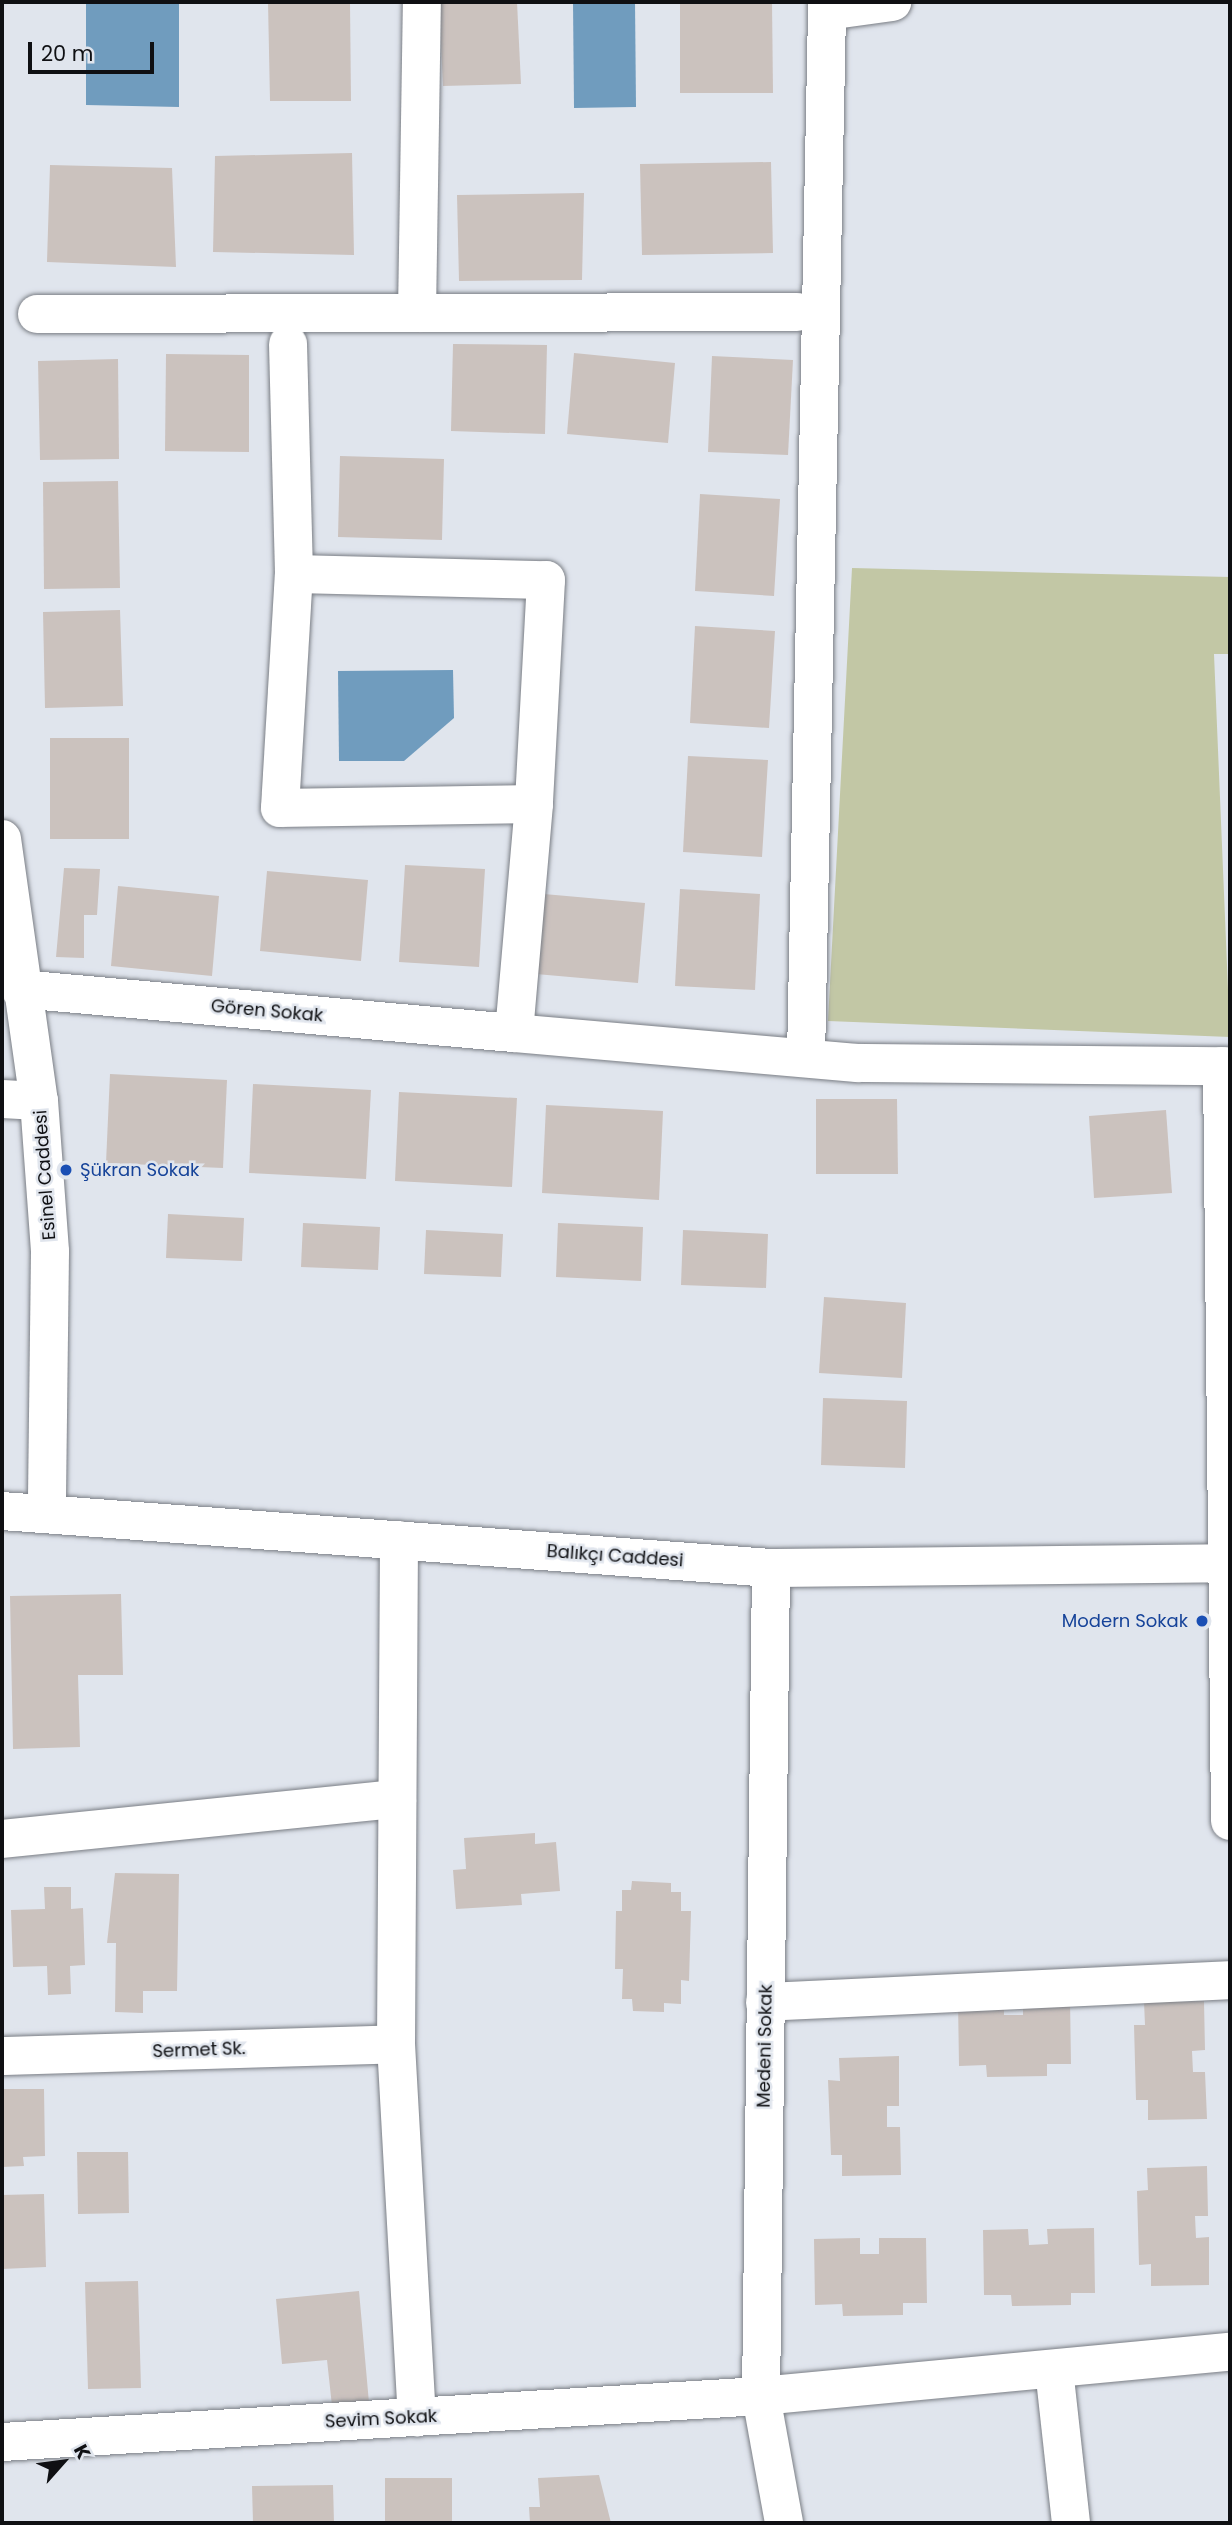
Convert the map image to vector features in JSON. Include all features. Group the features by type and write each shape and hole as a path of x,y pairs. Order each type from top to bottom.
{"street":[{"path":"417,313 422,2"},
{"path":"806,1058 827,6 892,2"},
{"path":"37,314 797,312"},
{"path":"288,344 294,574 280,808 534,804"},
{"path":"294,574 546,580 534,804 514,1033"},
{"name":"Esinel Caddesi","path":"2,839 20,989 39,1101 50,1252 47,1513"},
{"name":"Gören Sokak","path":"20,989 806,1058 1226,1066"},
{"path":"1226,1066 1230,1821"},
{"path":"2,1099 39,1101"},
{"name":"Balıkçı Caddesi","path":"2,1511 771,1567 1227,1563"},
{"path":"399,1540 396,2044 416,2417"},
{"name":"Medeni Sokak","path":"771,1567 761,2396 784,2523"},
{"path":"2,1839 397,1799"},
{"path":"765,2002 1230,1980"},
{"name":"Sermet Sk.","path":"2,2056 396,2044"},
{"name":"Sevim Sokak","path":"2,2442 761,2396 1230,2352"},
{"path":"1054,2369 1071,2523"}],"green space":[{"path":"852,568 1230,577 1230,654 1214,654 1230,1037 828,1021"}],"water":[{"path":"86,2 179,2 179,107 86,105"},
{"path":"573,2 635,2 636,107 574,108"},
{"path":"453,670 454,718 404,761 339,761 338,671"}],"building":[{"path":"268,2 350,2 351,101 270,101"},
{"path":"439,2 517,2 521,84 443,86"},
{"path":"680,2 772,2 773,93 680,93"},
{"path":"352,153 354,255 213,252 215,156"},
{"path":"771,162 773,253 642,255 640,164"},
{"path":"50,165 172,168 176,267 47,262"},
{"path":"584,193 582,280 459,281 457,195"},
{"path":"453,344 547,345 545,434 451,431"},
{"path":"574,353 675,363 668,443 567,434"},
{"path":"166,354 249,355 249,452 165,451"},
{"path":"712,356 793,360 788,455 708,452"},
{"path":"118,359 119,459 40,460 38,361"},
{"path":"340,456 444,459 442,540 338,537"},
{"path":"118,481 120,588 44,589 43,482"},
{"path":"700,494 780,499 774,596 695,591"},
{"path":"120,610 123,706 45,708 43,612"},
{"path":"695,626 775,631 769,728 690,723"},
{"path":"50,738 129,738 129,839 50,839"},
{"path":"688,756 768,760 762,857 683,852"},
{"path":"405,865 485,869 479,967 399,962"},
{"path":"64,868 100,869 97,915 84,915 84,958 56,957"},
{"path":"267,871 368,880 361,961 260,951"},
{"path":"118,886 219,896 212,976 111,966"},
{"path":"680,889 760,894 755,990 675,986"},
{"path":"544,894 645,903 638,983 536,974"},
{"path":"110,1074 227,1080 223,1168 106,1163"},
{"path":"253,1084 371,1090 366,1179 249,1173"},
{"path":"399,1092 517,1098 512,1187 395,1181"},
{"path":"816,1099 897,1099 898,1174 816,1174"},
{"path":"546,1105 663,1111 659,1200 542,1193"},
{"path":"1166,1110 1172,1193 1094,1198 1089,1116"},
{"path":"168,1214 244,1218 242,1261 166,1258"},
{"path":"303,1223 380,1227 378,1270 301,1267"},
{"path":"558,1223 643,1227 641,1281 556,1277"},
{"path":"426,1230 503,1234 501,1277 424,1274"},
{"path":"683,1230 768,1234 766,1288 681,1285"},
{"path":"824,1297 906,1303 902,1378 819,1373"},
{"path":"823,1398 907,1401 905,1468 821,1465"},
{"path":"121,1594 123,1675 78,1675 80,1747 13,1749 10,1596"},
{"path":"535,1833 535,1844 556,1842 560,1891 521,1894 522,1905 456,1909 453,1870 466,1869 464,1838"},
{"path":"115,1873 179,1874 177,1991 143,1991 143,2013 115,2012 116,1943 107,1943"},
{"path":"632,1881 671,1883 671,1892 681,1892 681,1911 691,1911 689,1981 681,1980 681,2004 664,2003 664,2012 633,2011 632,1999 622,1999 623,1969 615,1969 616,1911 622,1911 622,1890 631,1890"},
{"path":"44,1887 71,1887 71,1909 83,1908 85,1965 70,1966 71,1994 48,1995 47,1966 13,1967 11,1910 45,1909"},
{"path":"1004,1999 1004,2015 1023,2015 1023,1999 1070,1999 1071,2064 1047,2064 1047,2076 987,2077 986,2065 959,2066 958,2000"},
{"path":"1204,2001 1205,2050 1192,2051 1193,2072 1205,2072 1207,2119 1148,2120 1148,2100 1136,2100 1134,2025 1145,2025 1144,2002"},
{"path":"899,2056 899,2106 887,2106 887,2127 900,2127 901,2175 842,2176 842,2155 831,2155 828,2080 840,2081 839,2058"},
{"path":"2,2089 44,2089 45,2156 23,2157 24,2166 2,2167"},
{"path":"77,2152 128,2152 129,2213 78,2214"},
{"path":"1207,2166 1208,2216 1195,2216 1196,2238 1209,2237 1209,2285 1151,2286 1151,2264 1139,2265 1137,2191 1148,2190 1147,2168"},
{"path":"44,2194 46,2267 2,2269 2,2195"},
{"path":"1094,2228 1095,2293 1071,2293 1071,2305 1012,2306 1011,2295 984,2295 983,2230 1028,2229 1029,2245 1048,2244 1047,2229"},
{"path":"860,2238 860,2254 879,2254 879,2238 926,2238 927,2303 903,2303 903,2315 843,2316 842,2304 815,2305 814,2239"},
{"path":"138,2281 141,2388 88,2389 85,2282"},
{"path":"359,2291 369,2403 332,2406 327,2360 282,2364 276,2299"},
{"path":"599,2475 611,2523 530,2523 529,2507 540,2507 538,2478"},
{"path":"385,2478 452,2478 452,2523 385,2523"},
{"path":"333,2485 334,2523 253,2523 252,2486"}],"place":[{"name":"Şükran Sokak","path":"66,1170"},
{"name":"Modern Sokak","path":"1202,1621"}]}
